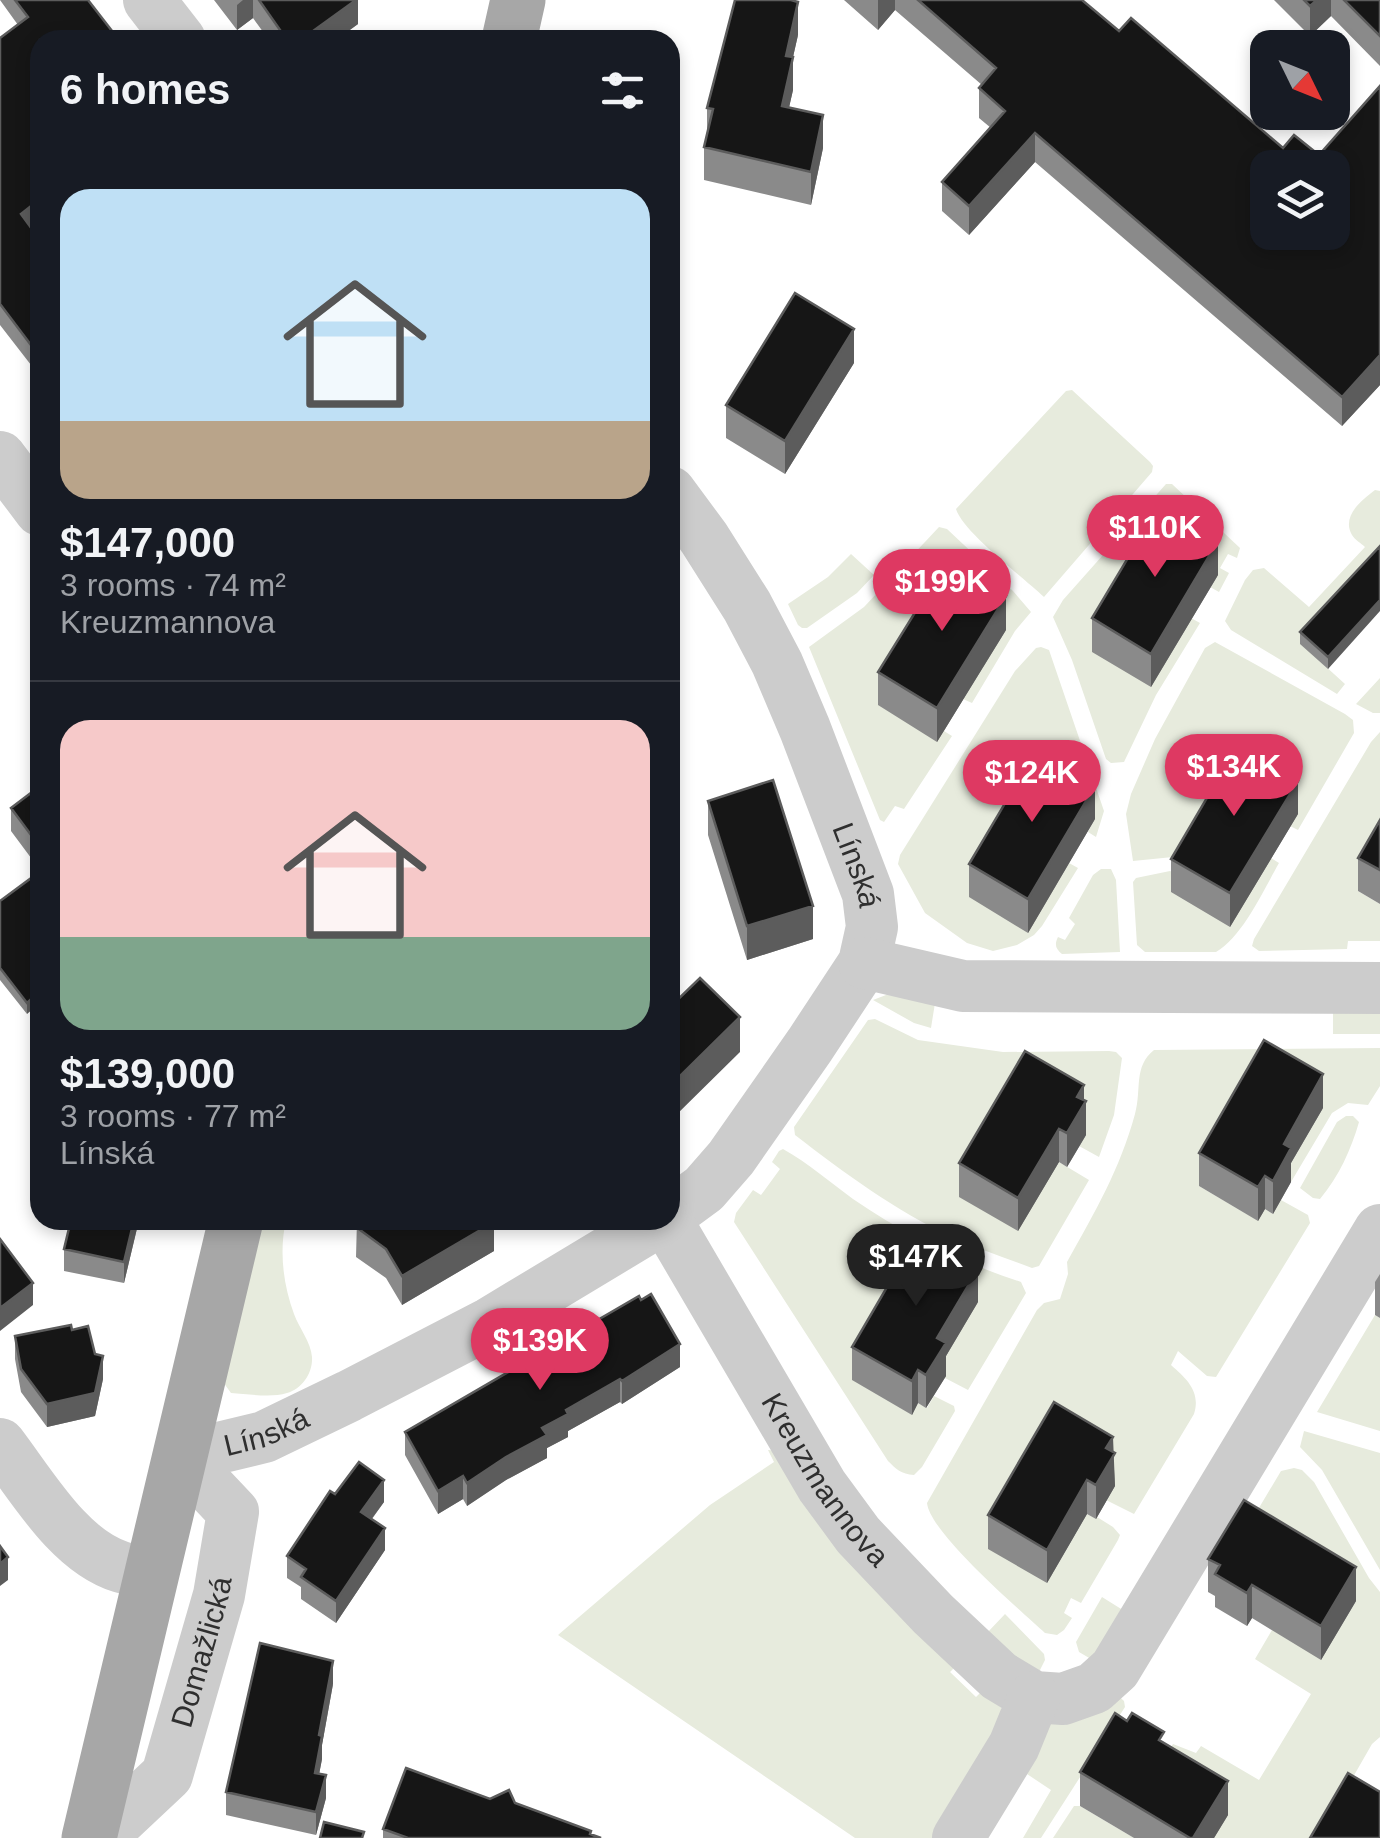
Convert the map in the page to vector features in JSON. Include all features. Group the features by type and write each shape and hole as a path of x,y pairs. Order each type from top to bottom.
{"main road":[{"path":"511,30 518,0"},
{"path":"89,1838 234,1230"}],"street":[{"path":"149,0 172,30"},
{"path":"0,456 30,496"},
{"name":"Línská","path":"680,506 747,606 777,663 868,894 872,927 864,963 810,1045 731,1158 704,1190 680,1208"},
{"path":"864,963 963,986 1380,988"},
{"name":"Línská","path":"181,1457 264,1436 349,1396 490,1323 646,1230"},
{"name":"Kreuzmannova","path":"673,1230 822,1486 858,1535 999,1676 1034,1697"},
{"path":"958,1838 1014,1746 1034,1697 1063,1699 1094,1688 1115,1669 1380,1230"},
{"path":"0,1444 72,1538 120,1567 152,1574"},
{"name":"Domažlická","path":"100,1838 167,1775 219,1594 233,1512 181,1457"}],"shaded area":[{"path":"1072,390 1153,466 1152,472 1044,597 982,542 956,509 1066,391"},
{"path":"1166,484 1172,484 1240,548 1237,558 1228,554 1220,568 1229,573 1219,592 1210,587 1217,574 1191,618 1200,623 1156,695 1124,762 1111,763 1106,759 1053,617 1063,600"},
{"path":"1375,490 1380,491 1380,560 1301,644 1345,684 1337,694 1231,630 1225,621 1245,580 1253,570 1264,568 1309,607 1365,547 1352,535 1349,521 1354,509"},
{"path":"939,527 947,529 1031,612 1015,631 972,703 963,699 944,731 952,736 904,809 895,806 884,822 809,647 864,607"},
{"path":"851,554 874,575 857,593 802,628 788,604 828,577"},
{"path":"1215,642 1345,714 1353,720 1354,733 1298,830 1290,826 1297,814 1173,857 1133,861 1126,814 1131,794 1155,739 1205,648"},
{"path":"1041,647 1049,650 1104,811 1096,837 1088,832 1094,819 1028,932 1069,863 1078,868 1042,926 1017,945 993,951 967,943 925,913 898,864 1015,671"},
{"path":"1380,678 1380,713 1373,713 1356,704"},
{"path":"1380,732 1380,853 1358,891 1380,904 1380,941 1348,941 1347,949 1259,951 1252,946 1254,939"},
{"path":"1271,858 1279,863 1259,899 1244,924 1216,952 1145,952 1137,945 1133,882 1136,878 1170,871 1180,876"},
{"path":"1101,869 1111,869 1116,880 1120,952 1062,954 1056,947 1058,937 1065,940 1075,924 1069,918 1093,875"},
{"path":"886,995 930,997 935,1003 931,1028 873,1000"},
{"path":"1380,1004 1380,1034 1333,1034 1333,1009"},
{"path":"875,1019 918,1040 1003,1052 1109,1051 1122,1058 1114,1115 1099,1157 1079,1146 1085,1135 1077,1130 1059,1162 1089,1180 1039,1266 1032,1268 931,1227 795,1135 794,1127 868,1020"},
{"path":"1380,1048 1380,1086 1368,1105 1348,1103 1332,1113 1291,1182 1199,1186 1257,1220 1265,1209 1273,1214 1281,1200 1308,1215 1310,1223 1216,1377 1207,1376 1178,1351 1171,1365 1194,1393 1194,1414 1134,1514 1106,1500 1112,1470 1047,1583 1087,1514 1113,1527 1120,1535 1118,1540 1081,1603 1071,1598 1064,1613 1072,1618 1064,1630 1057,1635 1045,1633 959,1551 943,1533 927,1503 1037,1310 1044,1303 1060,1299 1068,1274 1067,1262 1106,1190 1129,1134 1147,1057 1154,1050"},
{"path":"1346,1116 1359,1122 1352,1143 1327,1190 1320,1199 1313,1198 1300,1188 1337,1122"},
{"path":"783,1149 892,1224 955,1257 1021,1282 1026,1293 968,1390 945,1376 853,1380 911,1414 918,1403 927,1408 934,1396 954,1406 955,1411 914,1475 899,1471 888,1461 734,1222 753,1190 761,1195 780,1169 772,1162"},
{"path":"259,1230 285,1230 287,1291 309,1346 311,1369 302,1384 281,1394 231,1393 223,1382"},
{"path":"1375,1315 1380,1318 1380,1431 1317,1412"},
{"path":"1304,1431 1380,1453 1380,1570 1322,1470 1300,1447"},
{"path":"768,1450 780,1451 959,1663 950,1672 976,1697 985,1688 1001,1700 1002,1723 938,1838 855,1838 558,1635 710,1505 774,1462"},
{"path":"1294,1468 1314,1482 1380,1592 1380,1737 1372,1744 1318,1838 1214,1838 1161,1763 1173,1744 1196,1753 1201,1746 1259,1780 1311,1694 1255,1659 1272,1630 1321,1659 1356,1601 1244,1533 1281,1471"},
{"path":"1102,1597 1126,1612 1096,1662 1079,1652 1076,1642"},
{"path":"1005,1614 1044,1654 1036,1678 986,1634"},
{"path":"1115,1693 1125,1707 1041,1838 1023,1838 1051,1790 1027,1774 1053,1715"},
{"path":"1074,1806 1080,1806 1134,1838 1053,1838"}],"building":[{"path":"15,0 88,0 111,30 30,30 30,207 21,214 30,226 30,344 0,304 0,38 28,17"},
{"path":"259,0 356,0 315,30 280,30"},
{"path":"735,0 798,2 786,56 793,57 782,106 823,115 811,172 704,147 713,109 707,108"},
{"path":"918,0 1082,0 1119,31 1131,18 1250,120 1250,130 1262,130 1283,148 1294,135 1313,150 1250,150 1250,250 1350,250 1350,150 1323,150 1341,130 1350,130 1350,120 1380,86 1380,355 1342,397 1035,133 969,206 942,182 1005,111 979,88 996,68"},
{"path":"1344,0 1380,0 1380,36"},
{"path":"795,293 854,329 785,441 726,405"},
{"path":"1159,506 1218,541 1151,654 1092,618"},
{"path":"1380,546 1380,600 1328,657 1300,632"},
{"path":"947,561 1006,596 937,708 878,672"},
{"path":"1238,745 1298,781 1230,893 1171,859"},
{"path":"1036,751 1095,786 1028,899 969,864"},
{"path":"773,780 813,906 747,926 708,801"},
{"path":"30,794 30,834 11,808"},
{"path":"1380,820 1380,870 1358,858"},
{"path":"30,879 27,1003 0,968 0,901"},
{"path":"700,978 740,1017 680,1076 680,997"},
{"path":"1264,1040 1323,1074 1284,1144 1291,1148 1273,1181 1265,1176 1258,1187 1199,1153"},
{"path":"1025,1051 1084,1085 1077,1097 1086,1101 1067,1133 1059,1129 1018,1198 959,1163"},
{"path":"69,1230 132,1230 124,1262 64,1249"},
{"path":"360,1230 480,1230 402,1276 386,1249"},
{"path":"918,1234 978,1269 937,1338 946,1343 926,1375 918,1370 912,1381 852,1347"},
{"path":"0,1239 33,1283 0,1308"},
{"path":"651,1294 680,1344 566,1410 568,1414 542,1428 547,1435 467,1483 463,1476 438,1491 405,1432 639,1296 641,1300"},
{"path":"71,1325 72,1330 88,1326 95,1354 103,1356 95,1393 47,1404 21,1369 15,1336"},
{"path":"1054,1402 1113,1437 1106,1448 1115,1453 1096,1485 1087,1480 1047,1550 988,1515"},
{"path":"359,1462 384,1480 361,1512 385,1528 336,1601 301,1577 306,1569 287,1556 330,1491 335,1494"},
{"path":"1244,1500 1356,1567 1321,1626 1252,1585 1247,1593 1215,1574 1220,1565 1208,1559"},
{"path":"0,1546 8,1557 0,1564"},
{"path":"260,1643 333,1661 315,1773 326,1775 316,1812 226,1792"},
{"path":"1115,1713 1127,1721 1132,1713 1164,1732 1159,1740 1228,1781 1193,1838 1080,1772"},
{"path":"406,1768 490,1799 509,1790 515,1803 601,1838 408,1838 383,1829"},
{"path":"1348,1773 1380,1792 1380,1838 1310,1838"},
{"path":"324,1822 364,1832 362,1838 320,1838"}]}
